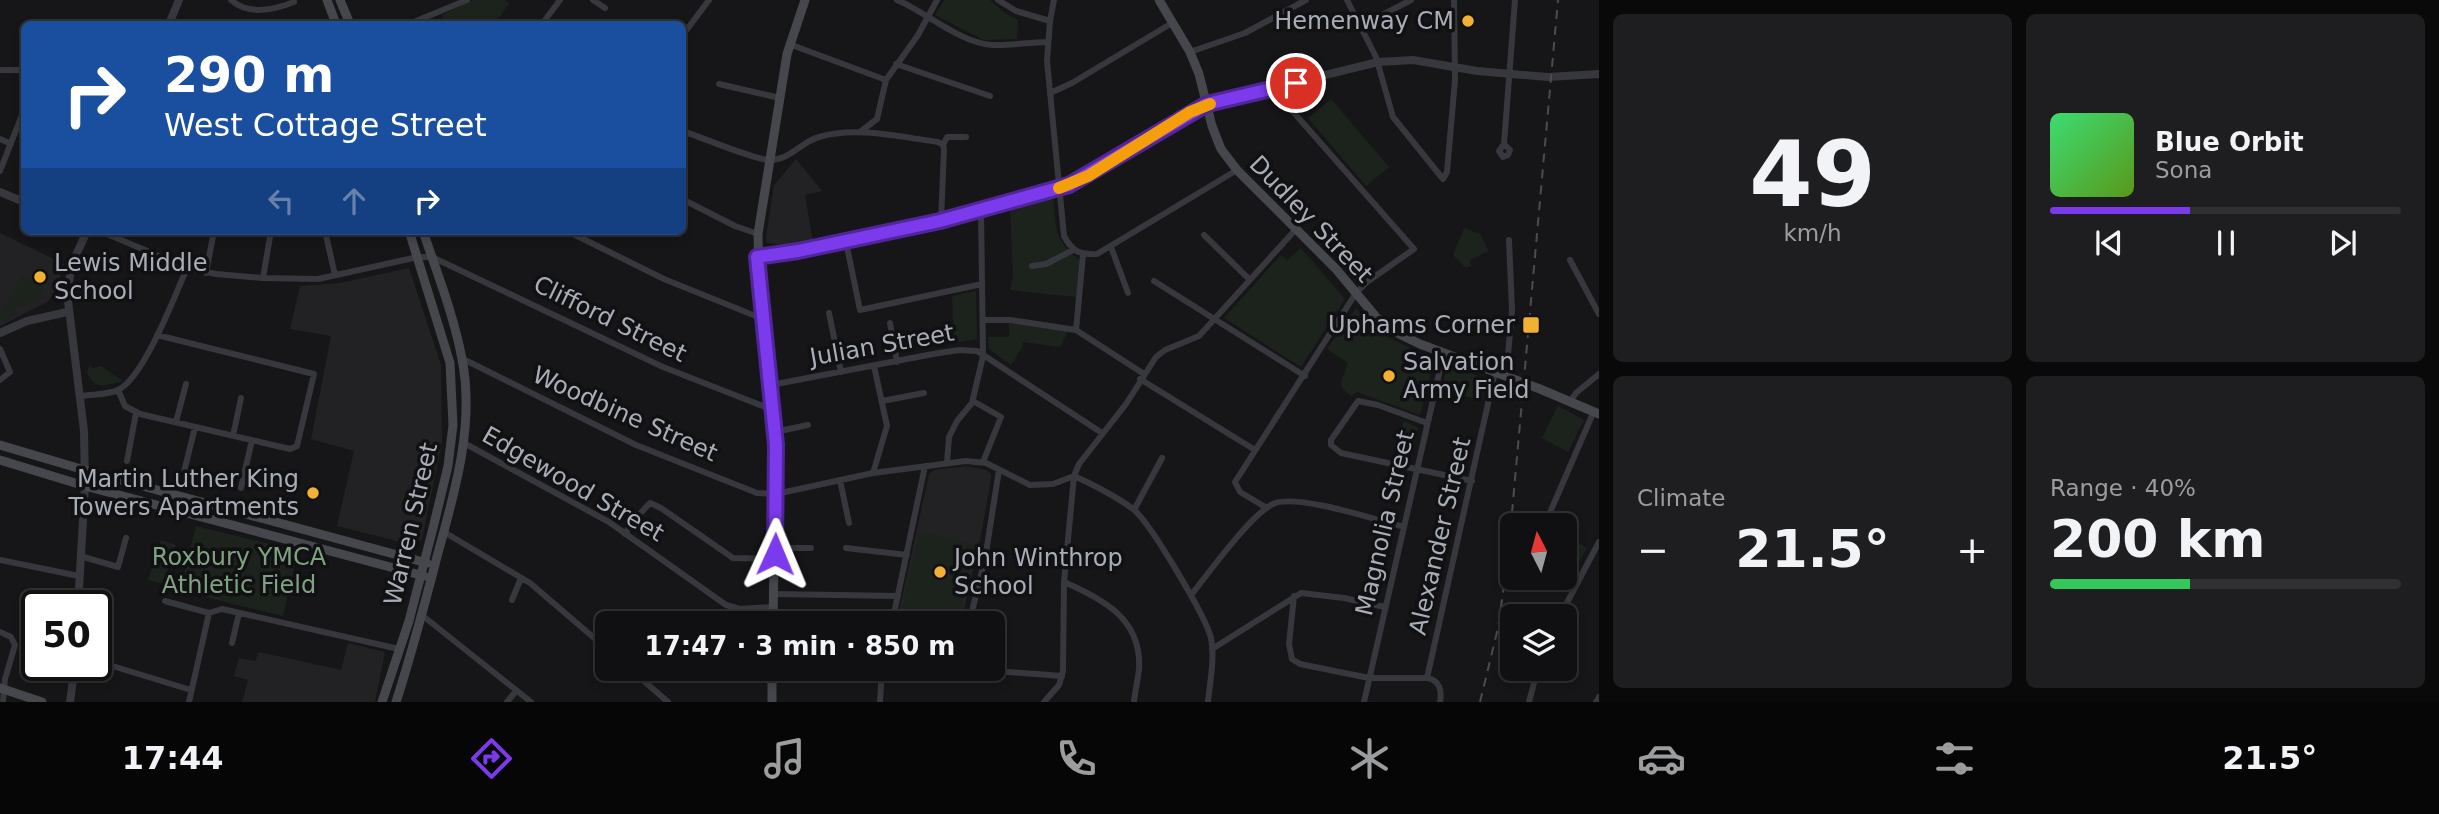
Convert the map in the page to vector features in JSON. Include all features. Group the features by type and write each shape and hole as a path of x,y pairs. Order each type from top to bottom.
{"main road":[{"path":"327,0 335,21"},
{"path":"340,0 349,21"},
{"path":"773,611 775,432 757,257 758,234 789,44 805,0"},
{"name":"Dudley Street","path":"1159,0 1190,52 1202,82 1215,139 1237,170 1297,228 1376,317 1399,334 1597,412"},
{"name":"Warren Street","path":"382,702 421,575 448,466 453,398 450,363 410,235"},
{"name":"Warren Street","path":"396,702 423,616 464,443 466,398 463,359 424,235"},
{"path":"0,445 85,471 435,565"},
{"path":"0,460 85,486 432,578"},
{"path":"772,681 772,702"},
{"path":"2,688 42,702"}],"street":[{"path":"170,21 179,0"},
{"path":"231,0 256,10 268,10 294,2"},
{"path":"416,21 467,0"},
{"path":"544,21 561,0"},
{"path":"593,0 605,8"},
{"path":"686,31 709,0"},
{"path":"897,0 962,35 990,45 1048,42"},
{"path":"860,132 877,119 886,80 918,36 937,0"},
{"path":"998,0 1016,11 1050,21"},
{"path":"1054,0 1048,42 1050,93 1064,236 1073,250 1083,255 1097,254 1237,170"},
{"path":"1190,52 1245,33 1306,0"},
{"path":"1347,0 1378,62 1393,117 1443,178 1447,172 1455,66 1454,0"},
{"path":"1361,26 1411,0"},
{"path":"1504,144 1515,0"},
{"path":"1050,93 1072,83 1172,23"},
{"path":"789,44 886,80"},
{"path":"757,257 846,242 940,221 1060,188 1088,176 1207,104 1378,62 1413,60 1511,74 1571,77 1599,74"},
{"path":"896,64 990,96"},
{"path":"0,70 21,70"},
{"path":"719,84 780,98"},
{"path":"1267,508 1240,492 1235,482 1356,293 1367,282 1414,249 1273,89"},
{"path":"0,170 21,118"},
{"path":"686,132 769,161 792,154 820,136 860,132 943,145"},
{"path":"940,221 943,145 947,138 966,137"},
{"path":"0,139 11,144"},
{"path":"1,195 21,201"},
{"path":"686,201 735,226 758,234"},
{"path":"947,463 947,445 952,429 973,401 983,356 981,210"},
{"path":"1044,702 1062,677 1064,582 1074,476 1079,464 1126,404 1156,357 1165,350 1199,335 1297,228"},
{"path":"79,590 85,471 81,396 68,312 69,277 85,235"},
{"path":"109,235 187,268 206,273 263,278 310,280 418,257 432,257"},
{"path":"206,273 213,235"},
{"path":"263,278 270,235"},
{"path":"326,235 335,275"},
{"path":"575,235 694,293 763,319"},
{"path":"1204,235 1250,279"},
{"name":"Alexander Street","path":"1427,678 1472,481 1499,373 1511,337 1509,240"},
{"path":"846,242 860,310 982,284"},
{"path":"1111,247 1128,293"},
{"path":"1032,266 1046,264 1073,250"},
{"path":"1076,330 1083,255"},
{"name":"Clifford Street","path":"432,257 663,368 773,410"},
{"path":"1570,260 1599,314"},
{"path":"81,396 117,390 129,383 157,335 187,268"},
{"path":"1154,281 1305,376"},
{"path":"0,333 27,321 68,312"},
{"path":"829,313 841,372"},
{"path":"984,320 1010,320 1076,330 1255,450"},
{"path":"890,323 897,362"},
{"path":"117,390 125,406 136,413 290,449 297,446 314,374 157,335"},
{"path":"0,349 10,372 1,380"},
{"name":"Julian Street","path":"771,385 970,349 1102,433"},
{"name":"Magnolia Street","path":"1364,702 1444,352"},
{"name":"Woodbine Street","path":"463,359 636,444 757,493 776,495"},
{"path":"873,474 887,426 874,366"},
{"path":"1570,401 1599,374"},
{"path":"176,422 186,384"},
{"path":"882,401 924,393"},
{"path":"233,436 241,398"},
{"path":"973,401 1001,417 983,463"},
{"path":"1427,423 1378,405 1358,401 1331,440 1333,449 1417,471 1472,481"},
{"path":"1550,513 1597,412"},
{"path":"127,461 136,413"},
{"path":"775,432 808,425"},
{"path":"183,476 195,427"},
{"path":"241,488 252,440"},
{"name":"Edgewood Street","path":"464,443 609,522 726,605 740,608 773,607"},
{"path":"1134,510 1162,458"},
{"path":"776,495 839,480 966,461 983,463 1030,485 1053,484 1074,476"},
{"path":"895,611 925,466"},
{"path":"972,611 985,559 999,471"},
{"path":"1074,476 1134,510 1154,534 1191,595 1208,628 1212,649 1208,702"},
{"path":"839,480 849,523"},
{"path":"1191,595 1253,521 1267,508 1280,501 1293,500 1404,527"},
{"path":"625,534 650,503 733,558 775,559"},
{"path":"444,532 543,593 595,638"},
{"path":"80,556 118,567 126,538"},
{"path":"1566,604 1599,542"},
{"path":"775,548 811,548"},
{"path":"846,548 907,555"},
{"path":"0,560 79,576"},
{"path":"512,600 521,578"},
{"path":"1064,582 1107,603 1129,628 1138,657 1134,702"},
{"path":"1212,649 1294,596 1310,592 1385,607"},
{"path":"774,594 898,596"},
{"path":"1294,596 1288,652 1292,659 1300,664 1369,678 1432,678 1440,686 1440,702"},
{"path":"165,601 209,613 219,609 239,613 399,649"},
{"path":"189,702 209,613"},
{"path":"232,643 239,613"},
{"path":"423,616 531,702"},
{"path":"0,632 11,637 15,645 2,688 3,702"},
{"path":"112,666 191,690"},
{"path":"1005,673 1062,677"},
{"path":"70,702 73,681"},
{"path":"644,681 668,702"},
{"path":"880,702 881,681"},
{"path":"1529,702 1535,681"},
{"path":"506,702 516,691"},
{"path":"1597,702 1599,697"}],"shaded area":[{"path":"796,159 822,191 805,195 813,242 794,246 767,243 774,185"},
{"path":"0,233 64,264 56,291 47,302 0,326"},
{"path":"409,268 441,365 442,442 422,539 413,545 337,526 354,451 311,439 331,336 290,329 300,286 340,283"},
{"name":"John Winthrop School","path":"966,466 986,470 991,474 982,530 964,611 899,611 929,474 934,470"},
{"path":"348,643 385,652 375,702 242,702 248,680 234,676 239,658 255,661 259,652 341,670"}],"green space":[{"path":"473,0 505,0 509,4 498,19 501,21 445,21 442,15"},
{"path":"944,0 990,0 1018,20 1017,39 984,40 935,15"},
{"path":"1331,99 1389,167 1366,186 1308,118"},
{"path":"1053,196 1060,239 1080,260 1076,297 1010,290 1013,276 1010,208"},
{"path":"1464,228 1480,234 1489,251 1470,260 1471,266 1466,268 1453,255"},
{"path":"1301,248 1345,299 1301,367 1224,318 1278,258 1282,255 1287,260"},
{"path":"22,275 43,286 41,295 37,300 27,301 24,307 20,305 15,308 17,313 8,321 3,321 0,315"},
{"path":"976,291 977,339 954,343 952,296"},
{"name":"Salvation Army Field","path":"1356,308 1383,333 1435,359 1420,415 1357,392 1351,396 1342,388 1341,381 1348,363 1327,349"},
{"path":"1009,323 1068,331 1060,347 1022,342 1023,346 1011,365 989,349 988,337 1009,337"},
{"path":"1447,364 1486,379 1482,401 1442,389"},
{"path":"90,365 92,368 101,366 123,381 97,384 87,372"},
{"path":"1558,406 1584,420 1568,452 1542,438"},
{"path":"1404,421 1418,428 1413,452 1393,447"},
{"name":"Roxbury YMCA Athletic Field","path":"196,526 298,551 283,616 180,591"},
{"path":"919,532 974,544 960,611 902,611"},
{"path":"161,540 176,545 163,584 148,580"},
{"path":"1577,542 1587,548 1577,565"}],"railway":[{"path":"1480,702 1498,628 1508,557 1558,0"}],"slow traffic":[{"path":"1059,188 1088,176 1190,112 1210,104"}],"place":[{"name":"Hemenway CM","path":"1468,21"},
{"name":"Lewis Middle School","path":"40,277"},
{"name":"Uphams Corner","path":"1531,325"},
{"name":"Salvation Army Field","path":"1389,376"},
{"name":"Martin Luther King Towers Apartments","path":"313,493"},
{"name":"John Winthrop School","path":"940,572"}],"route":[{"path":"775,554 776,445 757,257 940,221 1042,194 1088,176 1207,104 1296,83"}]}
